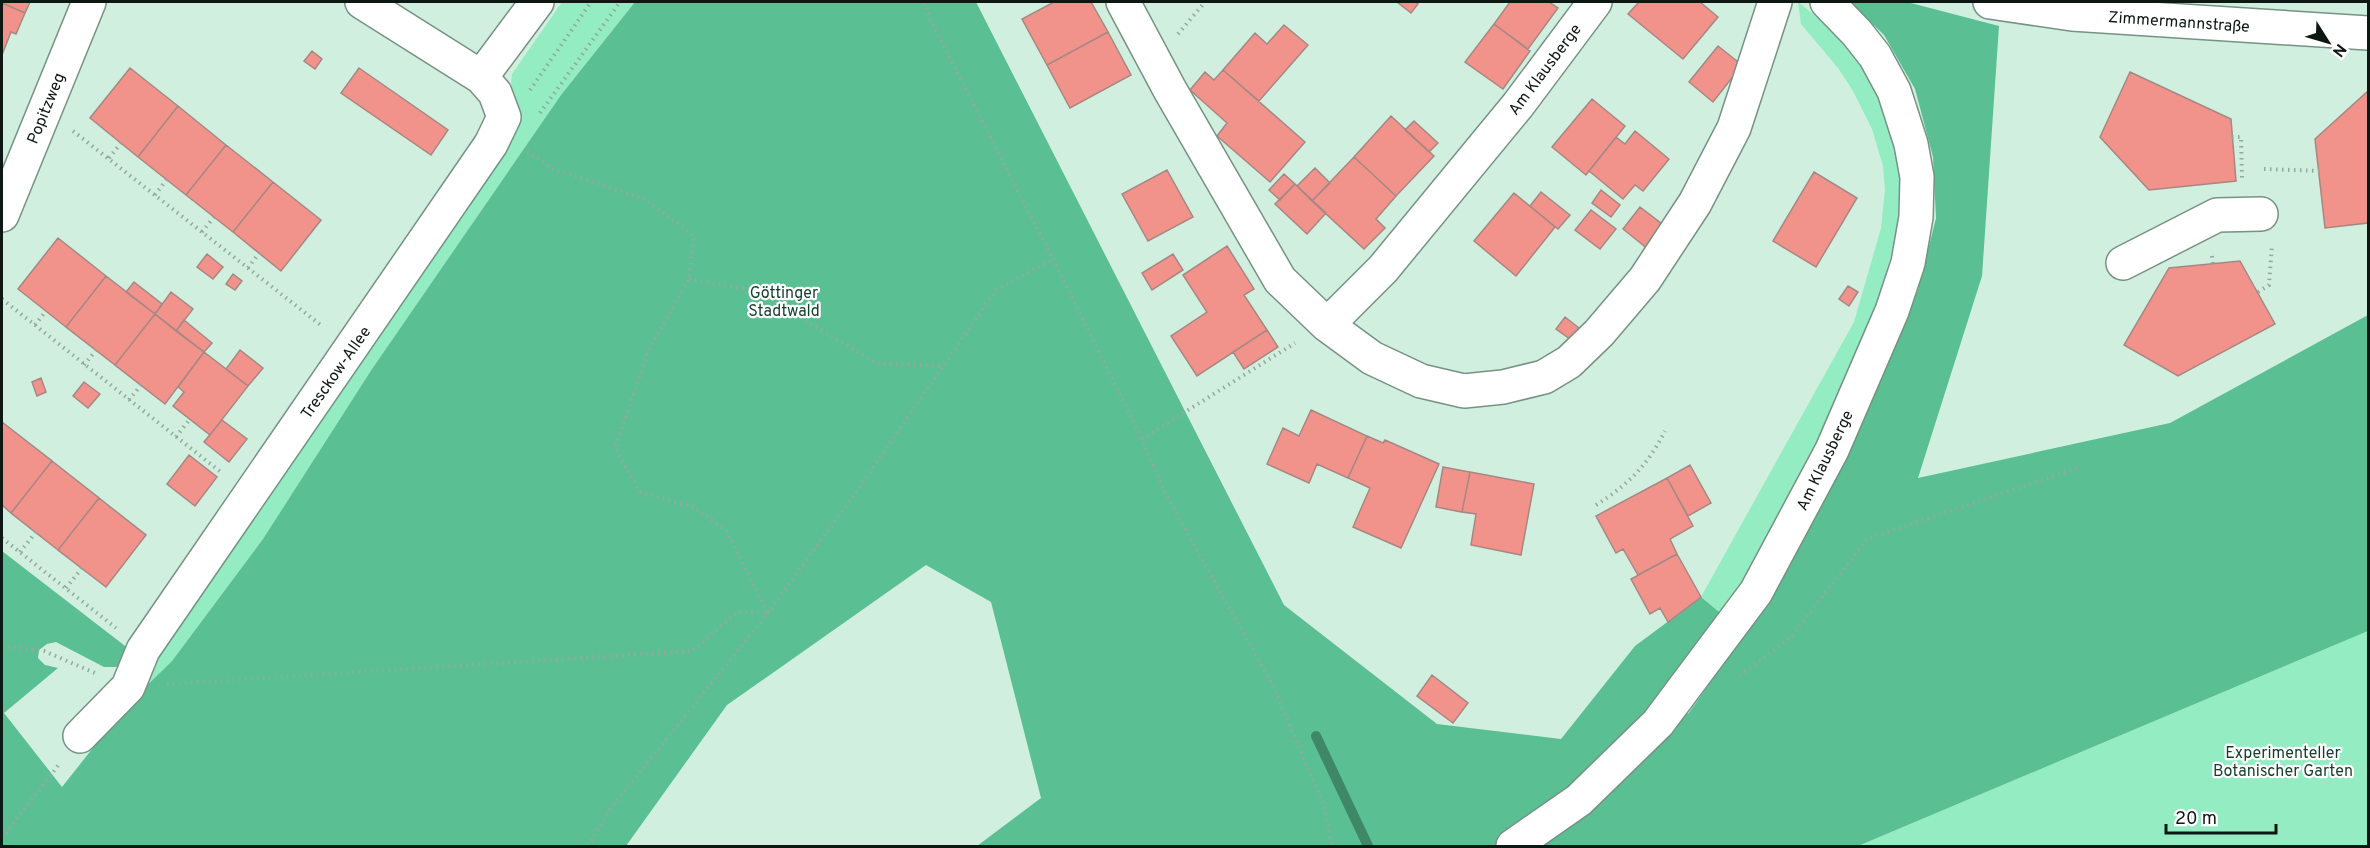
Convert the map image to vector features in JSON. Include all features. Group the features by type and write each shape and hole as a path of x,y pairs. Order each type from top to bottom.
{"street":[{"name":"Popitzweg","path":"2,215 89,2"},
{"path":"362,2 481,77 495,93 501,125"},
{"path":"481,77 537,2"},
{"path":"1123,2 1170,90 1280,280 1327,325 1372,358 1421,381 1464,391 1503,387 1544,377 1569,363 1599,333 1645,279 1695,203 1734,128 1774,2"},
{"name":"Am Klausberge","path":"1327,325 1383,269 1518,105 1595,2"},
{"name":"Am Klausberge","path":"1513,846 1580,800 1658,723 1756,592 1832,450 1892,311 1908,263 1916,217 1917,177 1911,144 1894,91 1875,56 1827,2"},
{"name":"Zimmermannstraße","path":"1990,2 2072,14 2368,33"},
{"name":"Tresckow-Allee","path":"80,736 128,687 143,650 491,144 501,125"},
{"path":"2123,263 2217,215 2261,214"}],"path":[{"path":"591,2 532,88 501,125 555,170 645,199 694,236 689,279 650,347 615,448 640,492 693,507 726,530 768,613"},
{"path":"538,116 620,2"},
{"path":"924,2 931,21 1142,439 1165,493 1272,684 1324,805 1332,846"},
{"path":"45,108 351,349"},
{"path":"2232,137 2241,137 2242,175"},
{"path":"109,158 121,143"},
{"path":"2264,169 2319,171"},
{"path":"155,195 167,180"},
{"path":"202,232 214,217"},
{"path":"2258,292 2269,285 2272,246"},
{"path":"248,268 259,253"},
{"path":"588,846 611,808 768,613 996,290 1053,259"},
{"path":"689,279 754,290 876,363 944,366"},
{"path":"2,299 250,496"},
{"path":"35,325 46,311"},
{"path":"1142,439 1327,325"},
{"path":"84,365 96,350"},
{"path":"129,400 141,385"},
{"path":"177,437 190,419"},
{"path":"1596,505 1621,489 1653,454 1665,431"},
{"path":"1736,680 1791,637 1867,539 2078,468"},
{"path":"20,552 36,532"},
{"path":"2,538 143,650"},
{"path":"66,588 82,568"},
{"path":"2,646 44,651 128,687 693,651 737,612 768,613"},
{"path":"2,838 80,736"}],"green space":[{"path":"562,2 635,2 561,95 372,369 263,539 172,661 127,705 165,644 515,118 512,74"},
{"name":"Göttinger Stadtwald","path":"635,2 976,2 1284,605 1437,724 1561,739 1635,646 1701,597 1724,616 1662,695 1688,714 1770,598 1815,519 1918,290 1936,218 1933,157 1915,89 1884,35 1850,2 1907,2 1999,26 1982,276 1918,478 2170,423 2368,315 2368,631 1858,846 977,846 1041,798 991,602 926,565 727,705 626,846 2,846 2,551 129,649 126,659 116,667 104,667 56,642 47,644 39,650 38,658 45,665 58,668 4,713 62,787 127,705 172,661 263,539 372,369 561,95"},
{"path":"1798,2 1827,25 1852,54 1870,79 1881,102 1893,137 1899,167 1901,195 1899,228 1867,337 1752,581 1724,616 1701,597 1854,322 1881,228 1885,190 1883,166 1872,129 1853,91 1838,68 1801,24"},
{"name":"Experimenteller Botanischer Garten","path":"2368,631 2368,846 1858,846"}],"building":[{"path":"2,2 30,2 25,13"},
{"path":"1054,2 1091,2 1108,32 1047,65 1022,19"},
{"path":"1397,2 1415,2 1418,4 1411,13"},
{"path":"1510,2 1549,2 1558,8 1528,49 1494,24"},
{"path":"1639,2 1700,2 1718,17 1683,59 1628,14"},
{"path":"2,3 25,13 16,34 11,32 2,55"},
{"path":"1494,24 1530,51 1503,89 1465,62"},
{"path":"1284,25 1308,45 1259,101 1223,70 1255,33 1267,44"},
{"path":"1108,32 1131,75 1070,108 1047,65"},
{"path":"1718,46 1742,65 1713,102 1689,82"},
{"path":"312,51 322,59 315,69 304,61"},
{"path":"130,68 178,106 138,157 90,118"},
{"path":"359,68 448,130 431,155 341,93"},
{"path":"1223,70 1305,142 1270,182 1217,136 1227,123 1190,90 1205,72 1214,80"},
{"path":"2130,72 2231,119 2236,181 2149,190 2100,137"},
{"path":"2368,91 2368,223 2325,228 2315,139"},
{"path":"1592,99 1625,126 1586,175 1552,147"},
{"path":"178,106 226,145 186,195 138,157"},
{"path":"1391,116 1434,156 1396,196 1354,157"},
{"path":"1414,121 1438,143 1429,152 1405,130"},
{"path":"1635,131 1669,159 1643,191 1635,185 1623,199 1589,171 1616,137 1625,144"},
{"path":"226,145 273,182 233,232 186,195"},
{"path":"1354,157 1396,196 1376,219 1385,228 1364,249 1312,201"},
{"path":"1315,168 1330,183 1312,201 1297,186"},
{"path":"1167,170 1193,217 1148,241 1122,194"},
{"path":"1814,172 1857,198 1816,267 1773,241"},
{"path":"1284,174 1295,184 1280,200 1269,190"},
{"path":"273,182 321,220 281,271 233,232"},
{"path":"1295,184 1326,213 1307,234 1275,204"},
{"path":"1601,190 1620,205 1611,217 1592,203"},
{"path":"1541,192 1570,215 1558,229 1530,206"},
{"path":"1514,193 1555,227 1516,276 1474,241"},
{"path":"1640,207 1666,227 1649,250 1623,229"},
{"path":"1591,210 1616,229 1600,249 1575,230"},
{"path":"58,238 106,276 66,327 18,289"},
{"path":"1227,246 1254,289 1244,295 1267,330 1197,376 1171,336 1207,312 1183,275"},
{"path":"207,254 223,267 213,279 197,267"},
{"path":"1173,254 1183,270 1152,290 1142,273"},
{"path":"2240,261 2275,324 2178,376 2124,345 2169,268"},
{"path":"233,274 242,281 235,290 226,284"},
{"path":"106,276 155,314 115,365 66,327"},
{"path":"134,282 162,304 155,314 126,292"},
{"path":"1848,286 1858,292 1849,306 1839,299"},
{"path":"171,292 193,309 176,331 155,314"},
{"path":"155,314 204,352 165,404 115,365"},
{"path":"1565,317 1579,328 1570,339 1556,329"},
{"path":"184,320 212,343 204,352 176,331"},
{"path":"1267,330 1278,347 1244,369 1233,352"},
{"path":"240,350 263,368 248,386 226,369"},
{"path":"204,352 248,386 210,435 173,406 184,392 178,387"},
{"path":"41,378 46,392 37,396 32,382"},
{"path":"84,382 100,394 88,408 73,396"},
{"path":"1311,410 1367,436 1348,478 1317,464 1309,483 1267,464 1283,428 1299,436"},
{"path":"222,420 247,439 229,462 204,442"},
{"path":"2,422 52,461 11,513 2,505"},
{"path":"1367,436 1383,443 1385,440 1439,464 1401,548 1353,527 1370,488 1348,478"},
{"path":"189,455 217,477 195,506 167,484"},
{"path":"52,461 99,498 58,550 11,513"},
{"path":"1690,465 1711,503 1688,516 1667,478"},
{"path":"1443,467 1470,472 1462,512 1436,507"},
{"path":"1470,472 1534,484 1521,555 1471,545 1476,514 1462,512"},
{"path":"1667,478 1693,526 1670,539 1677,554 1638,575 1623,549 1616,553 1596,516"},
{"path":"99,498 146,535 106,587 58,550"},
{"path":"1677,554 1701,597 1668,622 1660,608 1650,614 1631,579"},
{"path":"1432,675 1468,703 1453,723 1417,696"}],"waterway":[{"path":"1316,736 1368,846"}]}
